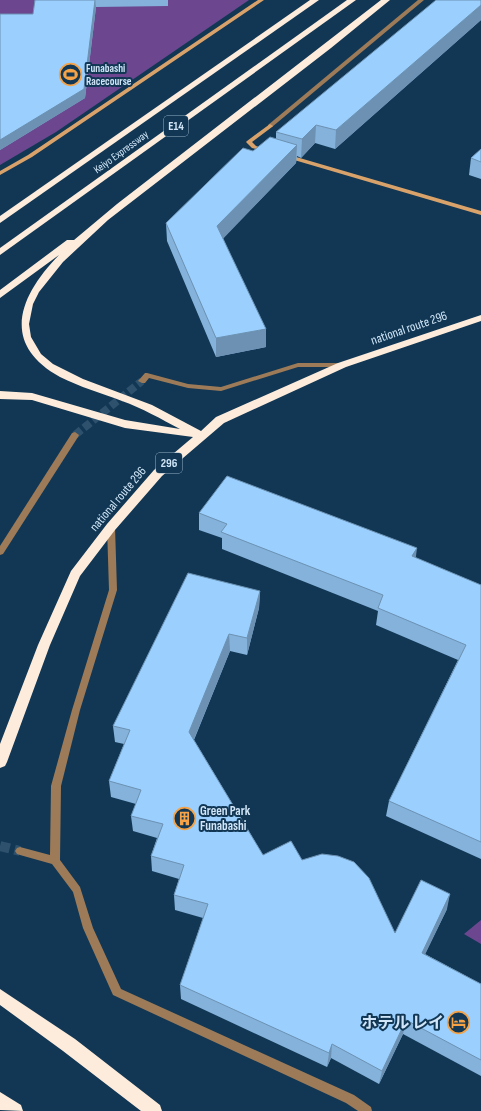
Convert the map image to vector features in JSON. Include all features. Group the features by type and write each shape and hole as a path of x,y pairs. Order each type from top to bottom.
{"highway":[{"name":"Keiyo Expressway","path":"0,220 315,0"},
{"name":"Keiyo Expressway","path":"0,252 352,0"},
{"path":"0,295 346,34 386,0"},
{"path":"119,206 71,249 49,272 35,292 25,311 24,329 30,346 44,361 63,374 140,403 200,435"},
{"name":"national route 296","path":"0,762 44,645 75,574 111,527 158,473 200,435 220,420 342,365 481,318"},
{"path":"0,395 31,397 59,402 124,424 200,435"},
{"path":"0,996 68,1045 154,1111"},
{"path":"0,1100 15,1111"}],"street":[{"path":"0,173 30,156 261,0"},
{"path":"421,0 249,142 254,147 481,213"},
{"path":"142,382 147,375 188,386 221,389 298,365 342,365"},
{"path":"0,552 75,436"},
{"path":"55,861 56,786 76,710 113,590 111,527"},
{"path":"20,851 55,861 77,890 88,928 117,992 350,1099 367,1111"}],"shaded area":[{"name":"Funabashi Racecourse","path":"0,0 249,0 56,132 0,165"},
{"path":"481,920 481,944 464,934"}],"building":[{"path":"35,0 95,0 84,89 0,140 0,14 33,14"},
{"path":"436,0 481,0 481,5 336,130 316,125 302,139 276,132"},
{"path":"270,137 297,145 217,226 266,329 216,338 166,223 243,148 253,151"},
{"path":"481,149 481,162 471,158"},
{"path":"227,476 417,548 412,556 481,585 481,842 389,801 466,645 378,608 383,595 221,532 227,524 199,513"},
{"name":"Green Park Funabashi","path":"188,573 260,591 247,638 229,634 189,732 263,855 291,841 302,860 322,854 338,856 354,862 369,878 395,933 421,880 450,894 422,953 481,984 481,1060 406,1020 382,1071 332,1044 329,1053 180,985 208,904 174,895 184,865 151,856 163,824 131,816 141,790 109,781 130,730 113,726"}],"tunnel":[{"path":"75,435 142,381"},
{"path":"0,846 20,851"}],"place":[{"name":"Funabashi Racecourse","path":"70,74"},
{"name":"Green Park Funabashi","path":"185,818"},
{"name":"ホテル レイ","path":"459,1023"}]}
